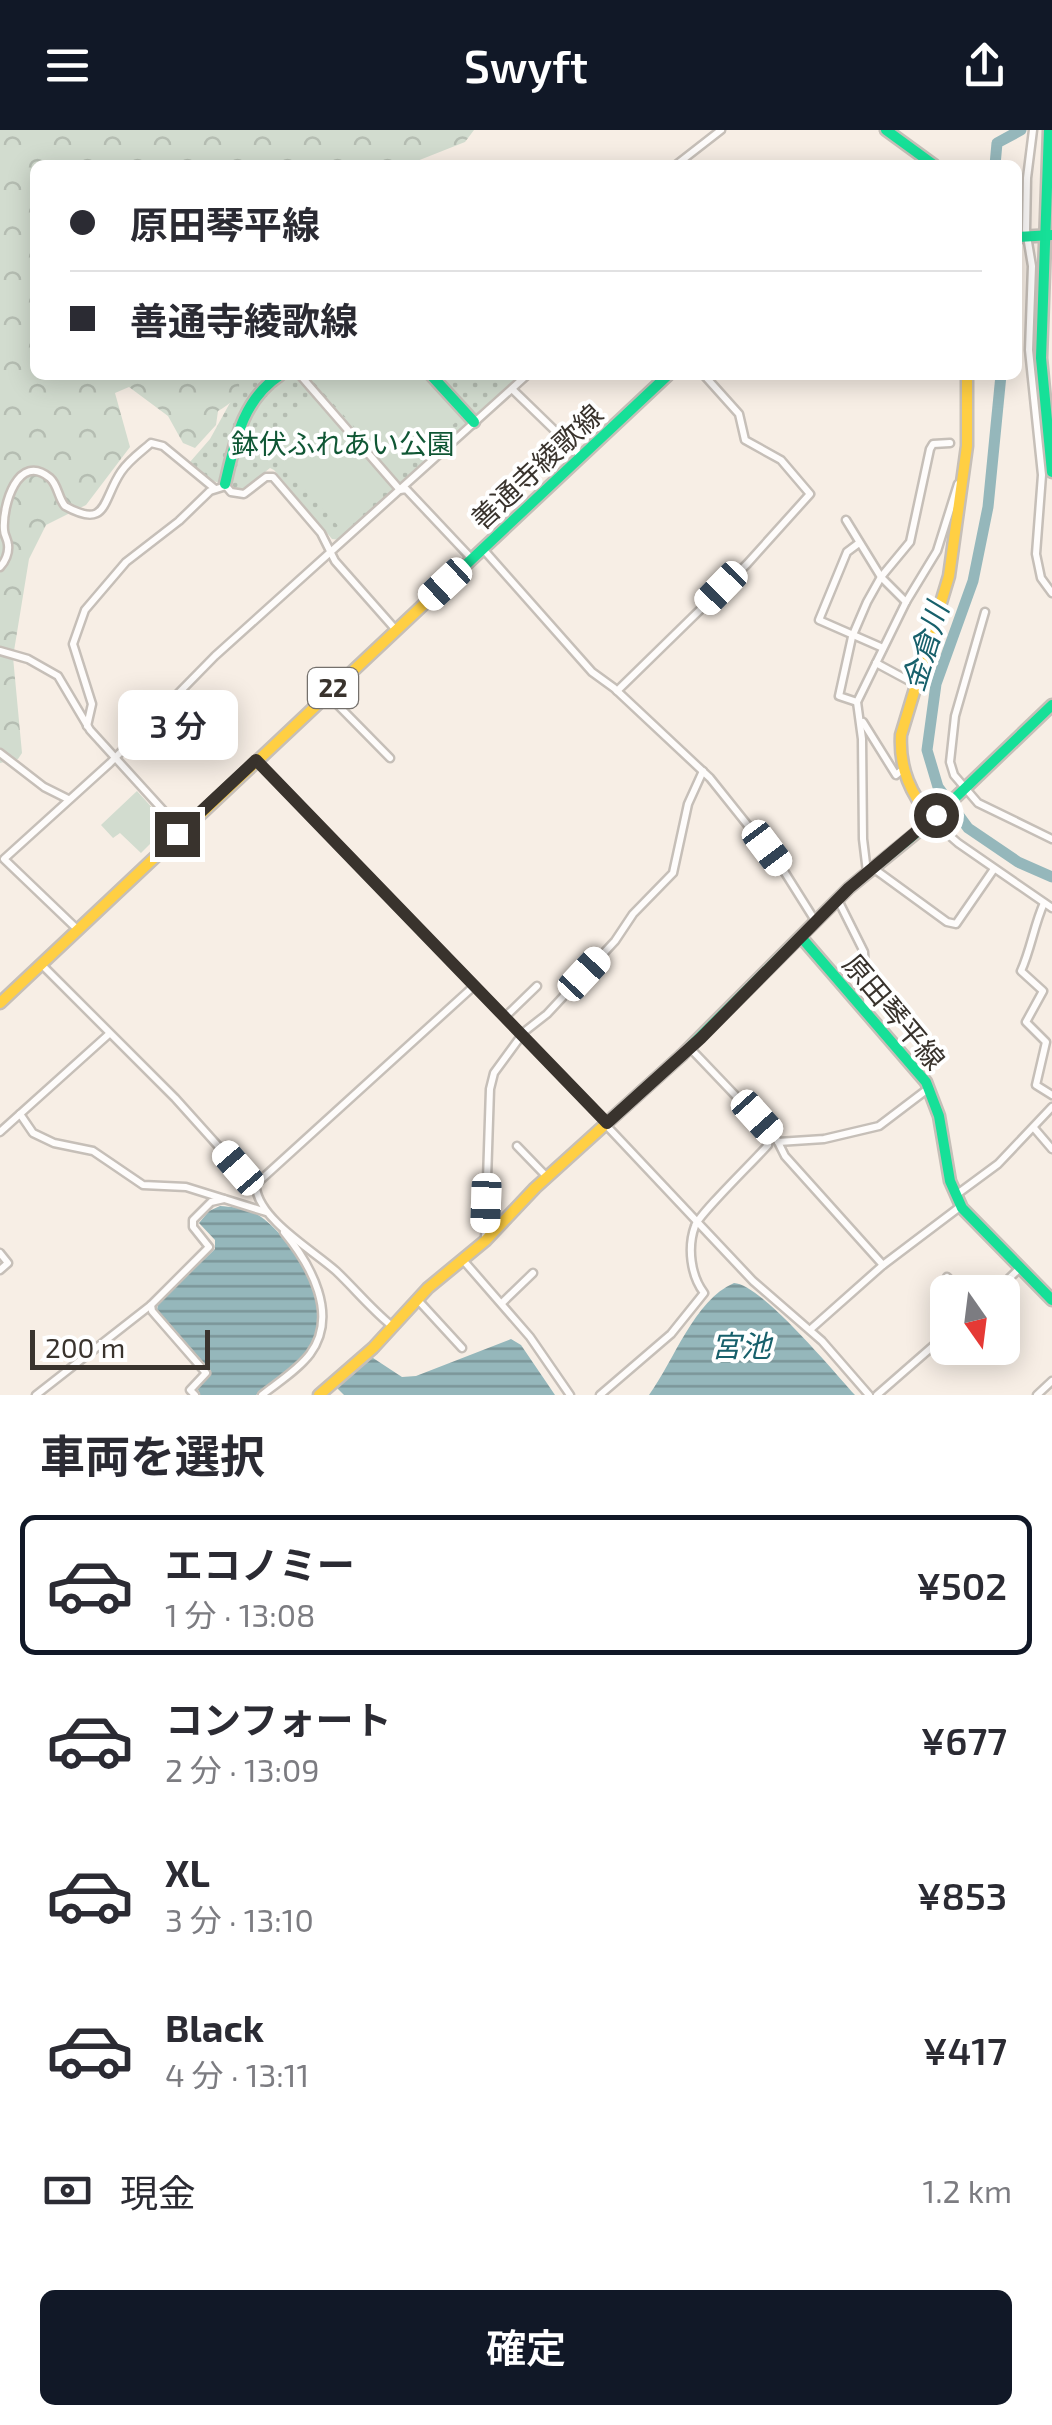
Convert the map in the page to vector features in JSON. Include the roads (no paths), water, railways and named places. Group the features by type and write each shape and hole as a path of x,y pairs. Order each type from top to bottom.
{"main road":[{"path":"886,130 927,160"},
{"path":"1049,130 1042,371 1049,471"},
{"path":"1022,237 1048,235"},
{"path":"222,486 249,403 272,380"},
{"path":"436,380 474,422"},
{"name":"善通寺綾歌線","path":"0,1003 663,380"},
{"path":"934,818 909,790 902,770 901,735 949,576 965,464 967,380"},
{"path":"326,1393 417,1299 484,1242 546,1177 690,1048 838,900 934,818 1052,706"},
{"name":"原田琴平線","path":"801,937 908,1057 929,1088 958,1200 1052,1300"}],"street":[{"path":"682,160 721,130"},
{"path":"1032,130 1022,237 1032,266 1029,350 1049,471 1036,554 1041,578 1052,593"},
{"path":"304,380 400,490"},
{"path":"77,929 4,859 215,656 522,380"},
{"path":"617,691 747,564 810,494 781,460 745,440 739,414 708,380"},
{"path":"512,389 581,456"},
{"path":"0,567 5,563 8,544 4,534 10,492 17,478 28,472 42,473 54,481 64,506 86,516 96,514 104,508 128,462 152,443 163,446 231,492 244,494 266,477 273,477 320,533 330,554 396,630"},
{"path":"857,702 839,696 854,634 882,577 910,542 932,444 950,443"},
{"path":"965,464 937,551 906,602 857,702 863,839 870,870 947,922 956,924 994,869"},
{"path":"87,726 92,704 73,644 85,610 126,562 222,486"},
{"path":"400,490 406,489 472,559"},
{"path":"846,520 882,577 906,602"},
{"path":"859,543 847,552 819,620 883,648"},
{"path":"483,550 592,672 703,771 767,848 816,922"},
{"path":"985,612 968,663 950,745 954,775 963,790 987,809 1052,840"},
{"path":"0,651 28,659 58,676 87,726 181,830"},
{"path":"876,663 916,684"},
{"path":"327,694 390,758"},
{"path":"860,717 896,775 902,770"},
{"path":"0,753 44,787 69,800"},
{"path":"256,760 753,1281 822,1342 868,1395"},
{"path":"484,1242 490,1088 494,1073 523,1036 615,942 632,914 674,872 688,804 703,771"},
{"path":"934,818 994,869 1048,906 1020,971 1043,991 1026,1022 1046,1042 1036,1084 1052,1095"},
{"path":"838,900 863,946 868,1013"},
{"path":"41,964 175,1098 254,1186 261,1203 307,1251 335,1270 364,1304 392,1326"},
{"path":"254,1186 474,986"},
{"path":"505,1018 537,986"},
{"path":"0,1132 109,1034"},
{"path":"690,1048 778,1142 785,1156 883,1265"},
{"path":"778,1142 824,1139 879,1126 929,1088"},
{"path":"812,1328 998,1164 1052,1107"},
{"path":"20,1114 34,1133 54,1143 93,1151 143,1185 186,1187 258,1207 273,1220 304,1260 322,1305 324,1326 308,1357 262,1395"},
{"path":"1034,1128 1052,1149"},
{"path":"600,1395 671,1334 704,1294 694,1281 692,1270 695,1225 768,1145"},
{"path":"518,1146 546,1177"},
{"path":"36,1395 151,1305 209,1247 193,1227 193,1220 211,1202 225,1199"},
{"path":"0,1253 8,1263 0,1270"},
{"path":"463,1260 530,1337 570,1395"},
{"path":"1013,1275 1020,1268"},
{"path":"502,1304 533,1273"},
{"path":"417,1299 438,1316 462,1348"},
{"path":"151,1305 206,1373 192,1385 190,1390 195,1395"},
{"path":"876,1395 930,1348"},
{"path":"630,1367 640,1376"},
{"path":"1037,1395 1052,1380"},
{"path":"616,1382 626,1392"}],"water":[{"path":"220,1206 251,1211 278,1232 302,1265 317,1303 320,1320 312,1345 291,1369 256,1395 200,1395 196,1384 211,1371 157,1310 158,1304 215,1249 215,1240 199,1223 209,1211"},
{"name":"宮池","path":"734,1283 746,1287 779,1313 855,1395 649,1395 696,1317 720,1291"},
{"path":"511,1339 521,1345 555,1395 344,1395 336,1387 370,1356 402,1377 416,1376"}],"waterway":[{"name":"金倉川","path":"995,160 997,143 1021,130"},
{"name":"金倉川","path":"1001,380 988,507 973,581 936,684 927,750 938,787 968,828 1018,862 1052,877"}],"park label":[{"name":"鉢伏ふれあい公園","path":"343,444"}]}
